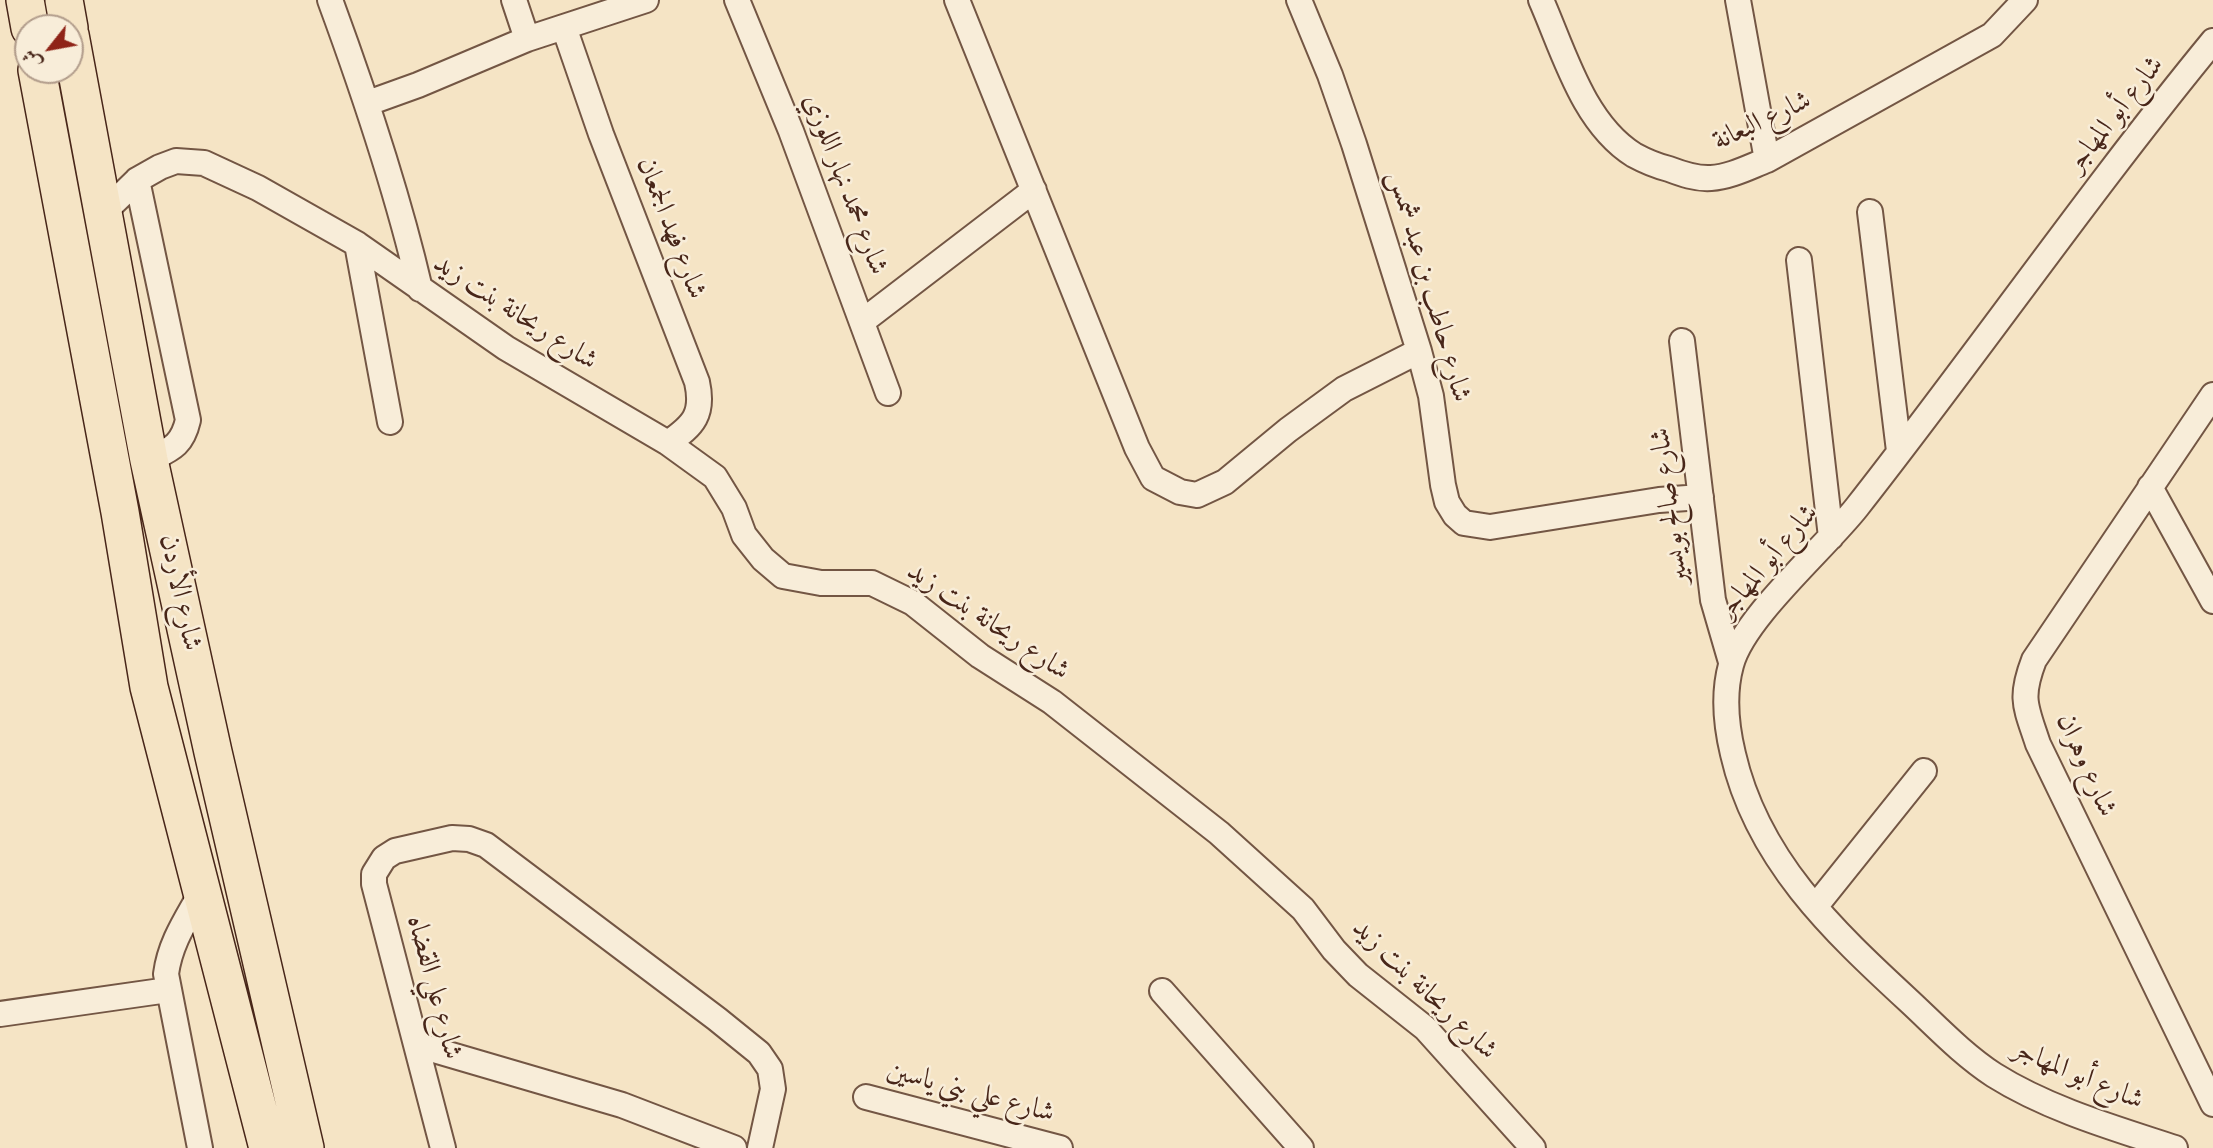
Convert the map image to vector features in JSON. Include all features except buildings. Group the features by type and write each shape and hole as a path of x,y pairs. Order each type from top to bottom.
{"highway":[{"name":"شارع الأردن","path":"40,84 117,498 149,687 268,1148"},
{"name":"شارع الأردن","path":"79,84 149,460 216,765 305,1148"}],"street":[{"path":"330,0 368,103 403,217 420,289"},
{"path":"514,0 527,39"},
{"path":"368,103 527,39 646,0"},
{"name":"شارع محمد نهار اللوزي","path":"737,0 791,131 888,393"},
{"path":"957,0 1137,448 1153,478 1180,492 1197,495 1225,482 1288,430 1344,389 1419,351"},
{"name":"شارع حاطب بن عبد شمس","path":"1299,0 1354,144 1419,351 1431,397 1443,485 1451,508 1464,523 1474,527 1490,527 1659,500 1701,497"},
{"name":"شارع البعانة","path":"1541,0 1579,86 1601,124 1618,143 1635,156 1691,177 1710,178 1732,174 1767,160 1992,35 2025,0"},
{"path":"1738,0 1767,160"},
{"name":"شارع فهد الجمعان","path":"564,27 601,134 697,382 700,394 698,412 693,423 668,443"},
{"name":"شارع أبو المهاجر","path":"2175,1148 2058,1106 1993,1074 1952,1042 1878,973 1815,907 1775,856 1754,819 1739,781 1726,722 1727,685 1731,662 1750,629 1831,537 1958,376 2040,262 2210,50"},
{"name":"شارع ريحانة بنت زيد","path":"103,213 137,180 176,161 204,163 258,188 357,244 506,348 668,443 715,477 734,508 744,535 763,559 783,576 821,583 872,583 913,603 980,656 1052,702 1219,833 1303,909 1334,950 1358,975 1425,1028 1533,1148"},
{"path":"137,180 188,421 180,442 149,460"},
{"path":"863,321 1034,190"},
{"path":"1870,212 1899,451"},
{"path":"357,244 390,422"},
{"path":"1799,260 1831,537"},
{"name":"شارع صالح بويسير","path":"1682,341 1713,600 1731,662"},
{"name":"شارع وهران","path":"2212,400 2034,660 2025,684 2025,706 2038,744 2213,1104"},
{"path":"2150,487 2213,601"},
{"path":"1815,907 1924,771"},
{"name":"شارع علي القضاه","path":"443,1148 374,884 374,874 384,859 395,851 452,838 469,839 486,845 717,1019 759,1054 770,1069 773,1089 760,1148"},
{"path":"200,1148 166,974 171,949 201,894"},
{"path":"0,1014 168,990"},
{"path":"1162,991 1301,1148"},
{"path":"417,1045 622,1105 734,1148"},
{"name":"شارع علي بني ياسين","path":"866,1097 1060,1148"}]}
